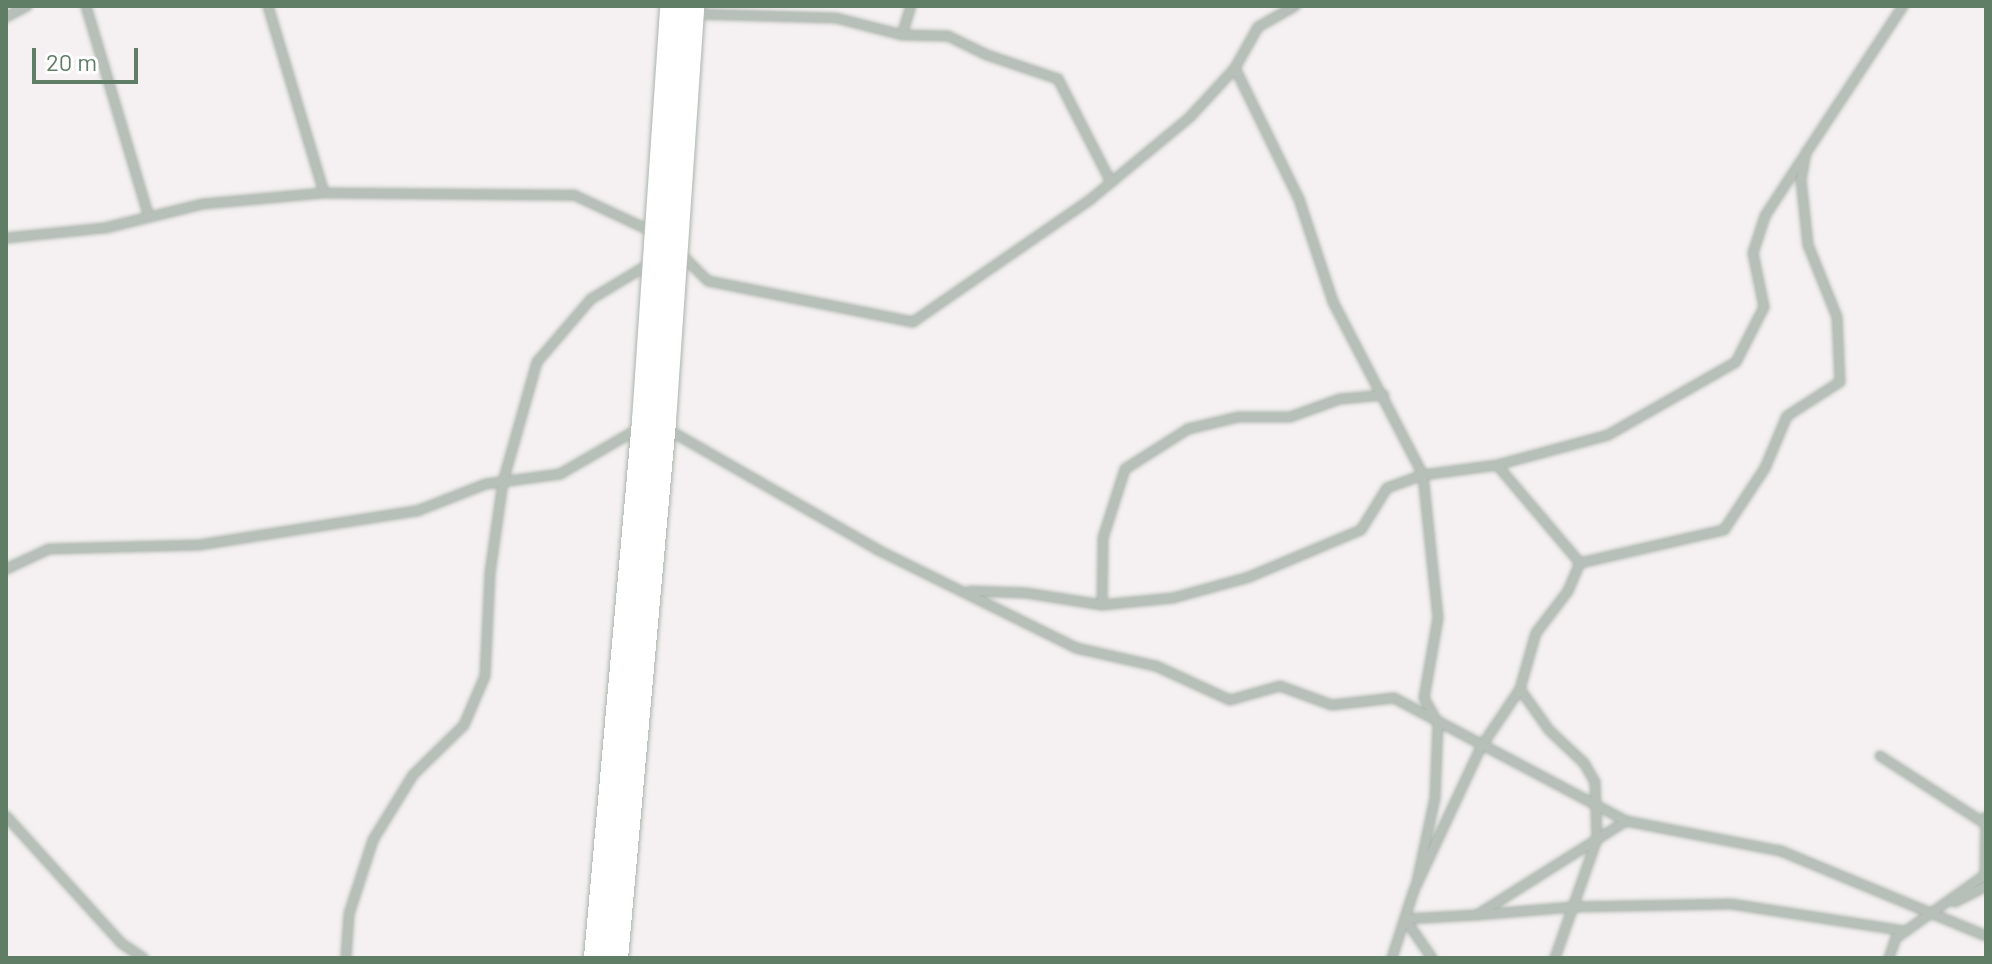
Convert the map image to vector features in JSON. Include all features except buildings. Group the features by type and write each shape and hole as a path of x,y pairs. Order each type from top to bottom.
{"highway":[{"path":"606,958 654,421 682,10"}],"street":[{"path":"6,17 27,6"},
{"path":"86,6 149,217"},
{"path":"268,6 324,193"},
{"path":"902,35 911,6"},
{"path":"6,238 105,228 203,204 324,193 574,195 664,247 708,281 913,322 1111,182 1190,117 1235,68 1258,27 1283,9 1295,6"},
{"path":"967,591 1026,593 1102,605 1173,598 1249,577 1361,530 1387,488 1423,475 1497,465 1608,435 1736,362 1764,307 1753,253 1765,216 1903,6"},
{"path":"682,10 836,18 902,35 948,36 987,55 1058,79 1111,182"},
{"path":"1235,68 1299,199 1333,302 1423,475 1438,618 1424,698 1438,723 1435,798 1417,882 1392,958"},
{"path":"1580,563 1724,530 1765,468 1787,416 1840,382 1837,317 1808,245 1804,215 1806,153"},
{"path":"346,958 349,914 373,840 413,775 464,725 485,676 490,573 503,482 537,362 591,299 664,247"},
{"path":"1102,605 1103,538 1125,469 1188,429 1238,417 1290,417 1340,399 1384,395"},
{"path":"6,569 49,549 120,550 272,537 417,511 503,482 560,474 654,421 878,550 967,591 1076,648 1156,666 1230,700 1280,686 1332,705 1394,698 1481,747 1626,821 1781,851 1986,936"},
{"path":"1497,465 1580,563"},
{"path":"1417,882 1481,747 1520,689 1536,633 1568,591 1580,563"},
{"path":"1520,689 1549,730 1584,763 1595,782 1597,839 1555,958"},
{"path":"1880,756 1985,820 1985,875 1896,938 1889,958"},
{"path":"6,816 121,943 143,958"},
{"path":"1477,915 1626,821"},
{"path":"1933,913 1986,886"},
{"path":"1405,919 1573,907 1731,904 1906,931"},
{"path":"1405,919 1432,958"}]}
